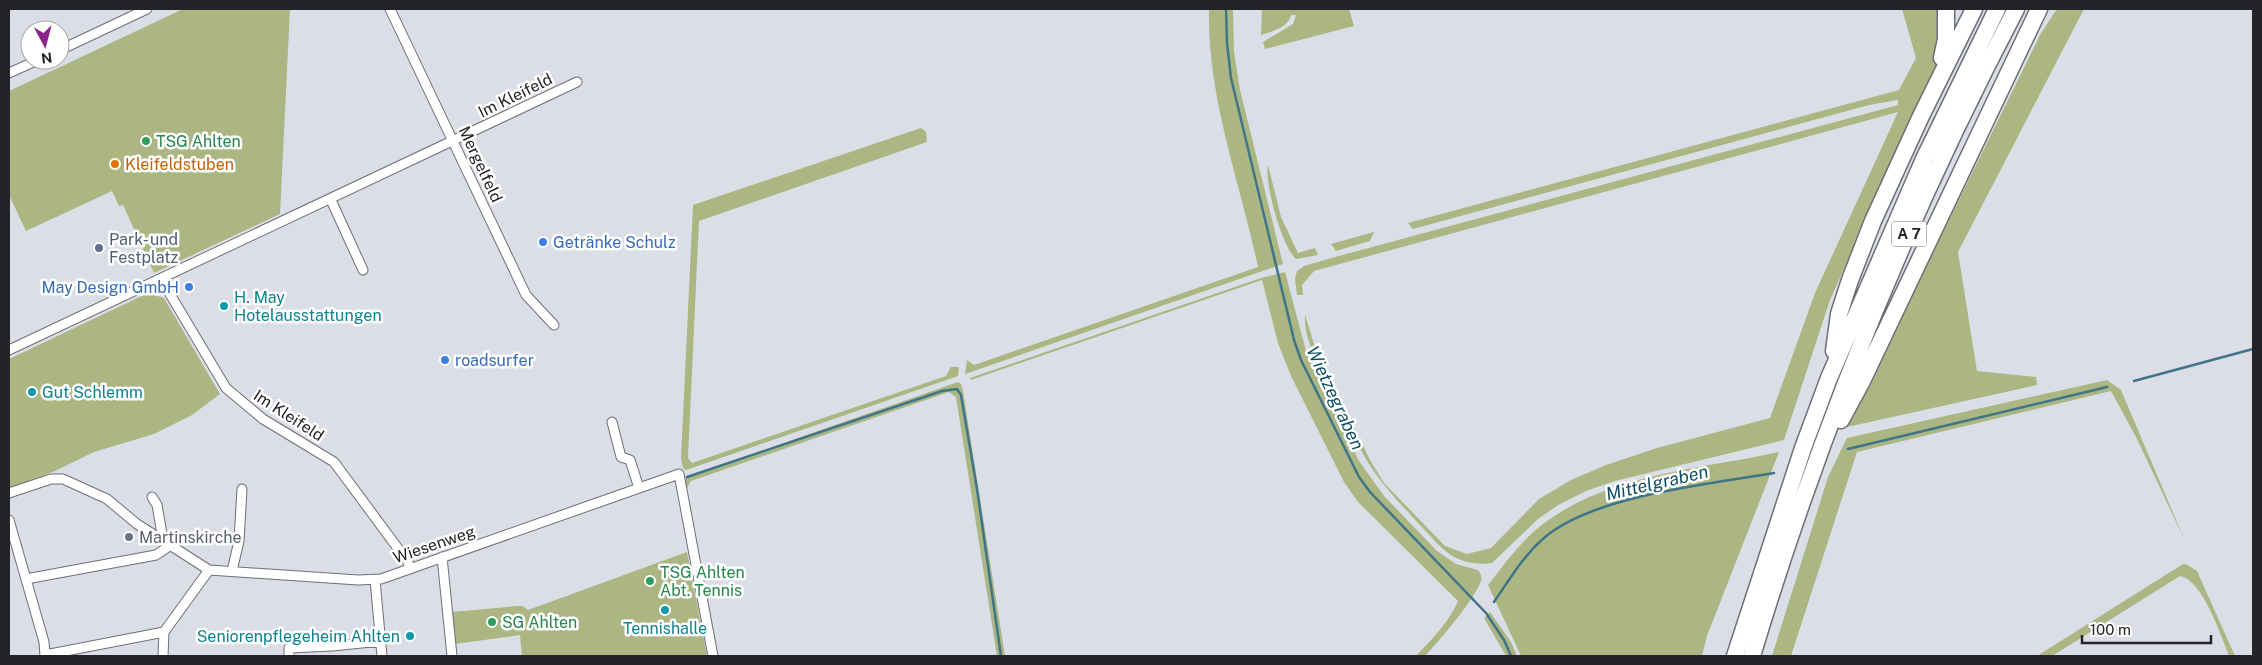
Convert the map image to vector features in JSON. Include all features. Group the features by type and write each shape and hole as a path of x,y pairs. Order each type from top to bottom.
{"highway":[{"path":"1937,82 1946,39 1946,9"},
{"path":"1830,378 1839,314 1873,221 1937,82 1974,9"},
{"name":"A 7","path":"1735,656 1781,514 1830,378 1924,159 1997,9"},
{"name":"A 7","path":"1752,656 1815,465 1863,340 1935,174 2016,9"},
{"path":"1815,465 1862,383 2039,9"},
{"path":"2018,56 2048,9"}],"street":[{"path":"70,45 147,9"},
{"name":"Mergelfeld","path":"390,9 526,295 554,325"},
{"name":"Im Kleifeld","path":"9,350 331,200 577,82"},
{"path":"331,200 363,270"},
{"name":"Im Kleifeld","path":"161,279 226,388 263,419 334,462 408,562 410,568"},
{"path":"612,422 621,457 630,460 639,488"},
{"name":"Wiesenweg","path":"209,570 375,580 679,474 713,656"},
{"path":"9,493 51,479 62,479 107,499 136,524 209,570 164,632 163,656"},
{"path":"232,571 239,541 242,489"},
{"path":"152,497 157,505 167,543"},
{"path":"9,520 44,642 45,656 164,632"},
{"path":"26,579 156,555 167,543"},
{"path":"442,557 452,656"},
{"path":"375,580 382,656"},
{"path":"289,656 289,648 381,641"}],"green space":[{"name":"TSG Ahlten","path":"183,9 290,9 280,214 154,273 123,205 119,206 112,191 26,231 9,195 9,91 54,70 70,70 70,62"},
{"path":"1209,9 1233,9 1234,52 1240,90 1283,264 965,374 967,360 974,365 1258,267 1219,107 1213,74"},
{"path":"1262,9 1349,9 1354,26 1265,49 1263,42 1293,24 1296,15 1291,15 1290,19 1283,26 1261,35"},
{"path":"1902,9 1941,9 1938,61 1830,300 1784,440 1615,481 1586,491 1560,504 1538,519 1492,563 1466,562 1447,552 1407,511 1377,476 1361,449 1350,419 1370,460 1384,483 1445,546 1467,554 1491,548 1539,499 1571,480 1606,465 1657,448 1770,418 1815,293 1898,112 1314,271 1302,285 1303,295 1297,295 1295,279 1297,271 1304,266 1335,257 1898,105 1898,100 1869,105 1413,229 1408,223 1899,90 1916,58"},
{"path":"2057,9 2084,9 1958,252 1977,371 2036,377 2037,385 1847,427 2041,33"},
{"path":"921,128 926,132 927,142 699,221 688,458 692,463 946,376 951,367 959,367 958,376 686,470 683,468 681,458 693,205"},
{"path":"1268,165 1281,217 1298,253 1315,248 1318,255 1296,259 1285,242 1271,199 1267,173"},
{"path":"1374,232 1370,241 1336,251 1331,244"},
{"path":"1285,272 1306,351 1359,461 1384,496 1437,551 1456,564 1478,570 1481,574 1481,581 1472,598 1425,656 1416,656 1445,623 1458,601 1358,502 1344,482 1291,376 1278,343 1262,280 971,380 970,378 1261,278"},
{"path":"148,293 164,298 220,394 192,415 154,434 94,452 55,471 12,487 9,486 9,359"},
{"path":"1305,315 1315,347 1336,391 1314,355 1307,335"},
{"path":"2107,380 2121,390 2185,541 2137,439 2111,391 1857,452 1791,656 1772,656 1828,477 1847,438"},
{"path":"958,382 961,384 963,391 1005,656 997,656 956,397 949,392 691,481 686,490 686,477"},
{"path":"1779,452 1707,636 1702,656 1521,656 1488,585 1515,551 1538,528 1573,505 1601,492 1659,475"},
{"path":"690,509 718,656 716,656"},
{"name":"TSG Ahlten Abt. Tennis","path":"687,552 707,656 522,656 520,635 455,644 452,612 517,606 523,606 528,610"},
{"path":"2183,564 2197,571 2235,656 2229,656 2204,598 2196,587 2180,576 2052,656 2037,656"},
{"path":"1490,612 1511,642 1517,656 1506,656 1484,618"}],"waterway":[{"name":"Wietzegraben","path":"1226,9 1231,78 1294,340 1301,360 1359,477 1370,492 1486,613 1504,640 1511,656"},
{"name":"Mittelgraben","path":"2134,381 2253,349"},
{"name":"Mittelgraben","path":"1848,449 2107,387"},
{"path":"687,477 942,391 957,389 961,395 977,489 1001,656"},
{"name":"Mittelgraben","path":"1494,602 1517,568 1545,537 1567,523 1593,511 1654,493 1774,473"}],"place":[{"name":"TSG Ahlten","path":"146,141"},
{"name":"Kleifeldstuben","path":"115,164"},
{"name":"Getränke Schulz","path":"543,242"},
{"name":"Park- und Festplatz","path":"99,248"},
{"name":"May Design GmbH","path":"189,287"},
{"name":"H. May Hotelausstattungen","path":"224,306"},
{"name":"roadsurfer","path":"445,360"},
{"name":"Gut Schlemm","path":"32,392"},
{"name":"Martinskirche","path":"129,537"},
{"name":"TSG Ahlten Abt. Tennis","path":"650,581"},
{"name":"Tennishalle","path":"665,610"},
{"name":"SG Ahlten","path":"492,622"},
{"name":"Seniorenpflegeheim Ahlten","path":"410,636"}]}
